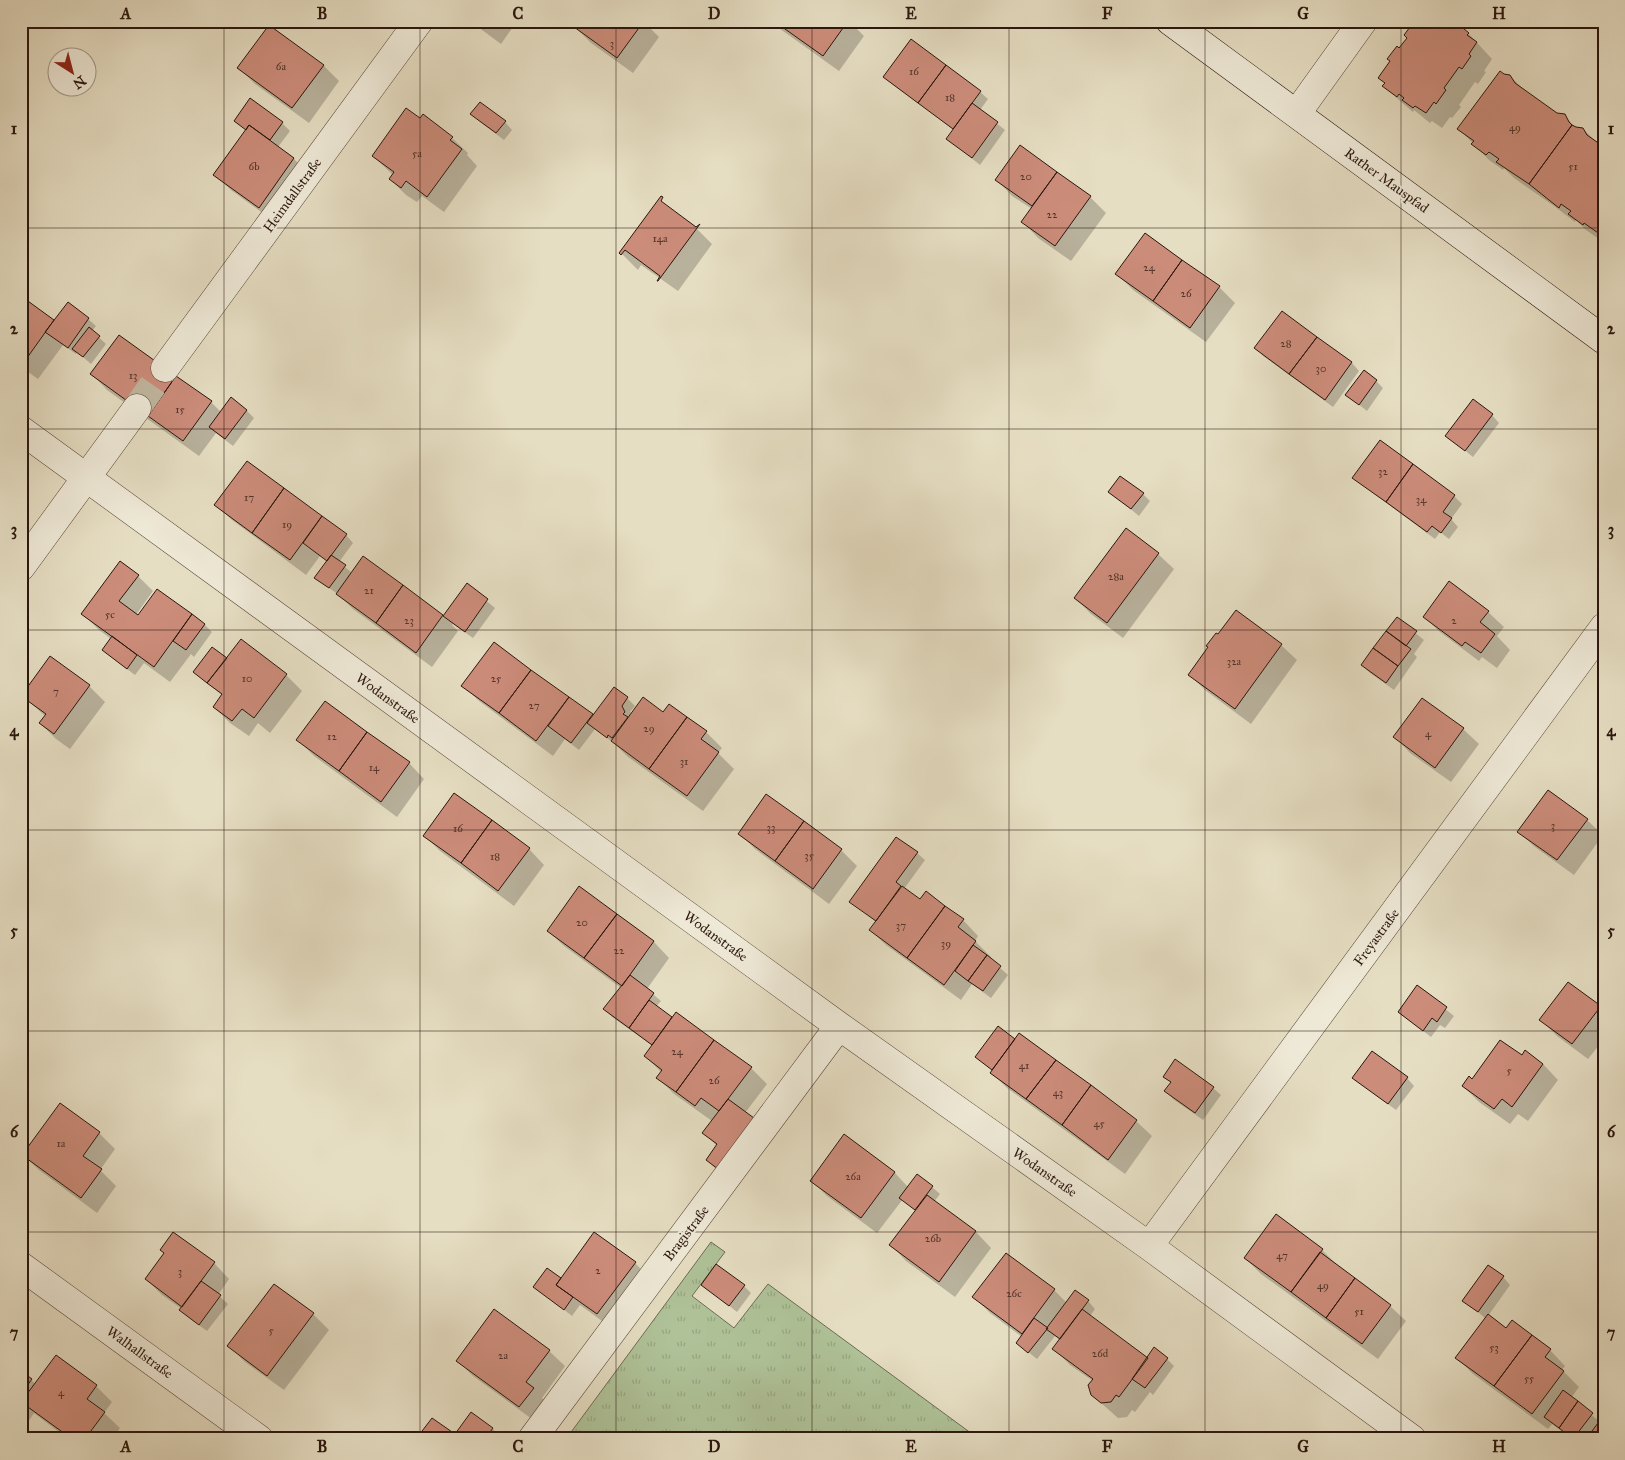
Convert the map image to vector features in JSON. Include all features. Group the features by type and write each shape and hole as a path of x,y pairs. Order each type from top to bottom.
{"street":[{"name":"Heimdallstraße","path":"166,368 419,21"},
{"name":"Rather Mauspfad","path":"1170,21 1604,340"},
{"path":"1297,113 1363,21"},
{"path":"21,567 137,408"},
{"name":"Wodanstraße","path":"21,430 840,1026 1149,1246 1412,1439"},
{"name":"Freyastraße","path":"1149,1246 1604,627"},
{"name":"Bragistraße","path":"532,1439 840,1026"},
{"name":"Walhallstraße","path":"21,1266 259,1439"}],"green space":[{"path":"711,1242 725,1252 692,1296 734,1328 768,1284 979,1439 566,1439"}],"building":[{"path":"474,21 490,21 484,29"},
{"path":"578,21 644,21 617,58 574,27"},
{"path":"774,21 791,21 785,29"},
{"path":"791,21 848,21 823,56 785,29"},
{"path":"1419,21 1452,21 1450,23 1456,27 1458,24 1469,33 1467,35 1477,42 1469,54 1471,56 1462,69 1459,67 1444,88 1446,90 1436,104 1434,102 1426,113 1415,106 1413,108 1402,100 1404,98 1399,94 1397,97 1382,86 1385,83 1378,78 1390,61 1387,59 1397,46 1399,48 1407,38 1404,35 1413,23 1416,25"},
{"path":"269,25 324,65 292,108 237,68"},
{"path":"911,39 946,65 918,103 883,77"},
{"path":"946,65 981,91 953,129 918,103"},
{"path":"1500,71 1510,75 1515,83 1557,113 1565,114 1572,125 1529,184 1496,162 1499,159 1489,152 1486,155 1471,144 1474,141 1457,129"},
{"path":"250,98 283,122 270,140 249,125 246,130 234,121"},
{"path":"480,102 506,121 496,133 470,114"},
{"path":"972,103 998,122 972,158 946,139"},
{"path":"406,108 420,118 423,114 453,137 450,140 462,149 427,197 406,181 401,188 389,179 394,172 372,156"},
{"path":"249,125 294,158 259,208 213,175"},
{"path":"1572,125 1583,128 1587,135 1604,147 1604,232 1601,235 1568,214 1571,211 1561,204 1559,208 1529,184"},
{"path":"1020,145 1057,172 1032,206 995,180"},
{"path":"1057,172 1091,196 1055,246 1021,222"},
{"path":"661,196 663,197 661,201 696,227 700,224 657,281 660,276 625,250 621,255 619,253"},
{"path":"1145,233 1182,260 1153,301 1115,274"},
{"path":"1182,260 1220,286 1190,328 1153,301"},
{"path":"21,296 54,320 22,365 21,364"},
{"path":"68,302 89,318 68,348 45,332"},
{"path":"1282,311 1317,337 1289,374 1254,348"},
{"path":"89,327 100,336 83,357 72,349"},
{"path":"119,335 176,376 148,416 90,374"},
{"path":"1317,337 1352,362 1325,400 1289,374"},
{"path":"1364,370 1377,380 1359,405 1345,395"},
{"path":"176,376 212,401 183,441 148,416"},
{"path":"231,397 247,410 225,439 209,427"},
{"path":"1473,399 1493,414 1465,451 1445,436"},
{"path":"1380,440 1413,464 1386,502 1352,478"},
{"path":"247,461 284,488 252,533 214,505"},
{"path":"1413,464 1455,495 1443,512 1452,518 1441,533 1432,526 1427,532 1386,502"},
{"path":"1120,476 1144,493 1131,509 1108,492"},
{"path":"284,488 322,516 290,560 252,533"},
{"path":"322,516 347,534 327,561 303,543"},
{"path":"1126,528 1159,553 1107,623 1074,598"},
{"path":"331,555 346,565 329,588 314,578"},
{"path":"363,556 403,585 376,623 336,594"},
{"path":"120,561 139,575 119,601 138,615 157,589 192,614 154,667 81,614"},
{"path":"1449,581 1489,611 1480,622 1495,634 1481,653 1465,642 1462,646 1423,617"},
{"path":"467,583 488,599 465,632 443,616"},
{"path":"403,585 443,615 416,653 376,623"},
{"path":"1236,610 1282,644 1235,709 1188,675 1208,647 1206,646 1216,633 1218,634"},
{"path":"192,614 205,624 186,650 173,641"},
{"path":"1397,617 1417,631 1406,646 1386,631"},
{"path":"1386,631 1411,649 1398,666 1373,648"},
{"path":"112,636 137,655 127,669 102,650"},
{"path":"241,639 287,674 254,718 242,709 232,721 213,707 222,694 207,683"},
{"path":"494,642 531,670 499,713 461,686"},
{"path":"212,647 227,658 207,683 193,672"},
{"path":"1373,648 1398,666 1386,683 1361,665"},
{"path":"50,656 90,685 54,734 39,723 46,714 21,696"},
{"path":"531,670 569,697 536,741 499,713"},
{"path":"614,687 628,697 622,706 625,712 623,714 628,717 612,738 608,735 607,738 587,723"},
{"path":"569,697 593,714 571,743 548,726"},
{"path":"643,697 663,712 669,704 687,717 649,769 611,741"},
{"path":"1422,698 1464,728 1435,768 1393,737"},
{"path":"325,701 367,732 339,771 296,740"},
{"path":"687,717 707,731 701,739 719,752 687,796 649,769"},
{"path":"367,732 410,762 381,802 339,771"},
{"path":"1548,790 1588,819 1557,860 1517,832"},
{"path":"454,793 492,820 461,863 423,836"},
{"path":"766,794 804,821 775,861 738,834"},
{"path":"492,820 530,848 498,891 461,863"},
{"path":"804,821 842,849 813,889 775,861"},
{"path":"896,837 918,852 896,882 901,886 876,921 849,902"},
{"path":"579,886 617,914 584,958 547,931"},
{"path":"902,886 920,899 926,891 945,906 907,958 869,930"},
{"path":"945,906 964,919 958,927 976,941 944,985 907,958"},
{"path":"617,914 654,941 622,986 584,958"},
{"path":"973,945 987,955 968,981 955,971"},
{"path":"987,955 1001,966 983,991 968,981"},
{"path":"630,975 654,993 629,1028 603,1009"},
{"path":"1568,982 1601,1006 1572,1044 1539,1020"},
{"path":"1417,985 1447,1007 1437,1022 1432,1018 1423,1031 1398,1012"},
{"path":"649,1000 672,1017 652,1045 629,1028"},
{"path":"676,1012 714,1040 676,1092 656,1078 662,1070 644,1056"},
{"path":"998,1026 1015,1039 992,1070 975,1057"},
{"path":"1019,1033 1056,1060 1026,1099 990,1073"},
{"path":"714,1040 752,1067 719,1111 701,1098 695,1106 676,1092"},
{"path":"1500,1040 1522,1055 1525,1050 1543,1064 1512,1107 1502,1099 1494,1109 1462,1086 1469,1076 1472,1079"},
{"path":"1372,1051 1408,1077 1388,1104 1352,1078"},
{"path":"1175,1059 1214,1087 1195,1113 1164,1091 1171,1082 1163,1077"},
{"path":"1056,1060 1091,1085 1062,1125 1026,1099"},
{"path":"1091,1085 1137,1120 1108,1160 1062,1125"},
{"path":"728,1099 754,1118 718,1169 706,1160 717,1144 702,1133"},
{"path":"60,1103 100,1132 83,1156 102,1169 81,1198 22,1155"},
{"path":"844,1134 895,1172 861,1218 810,1181"},
{"path":"917,1174 933,1186 915,1210 899,1198"},
{"path":"927,1195 976,1231 939,1282 889,1245"},
{"path":"1276,1214 1323,1249 1291,1292 1244,1258"},
{"path":"173,1232 215,1262 182,1307 145,1279 164,1253 160,1250"},
{"path":"594,1232 636,1262 597,1314 556,1285"},
{"path":"1320,1252 1355,1278 1326,1318 1291,1292"},
{"path":"1006,1253 1055,1289 1022,1334 972,1297"},
{"path":"716,1264 745,1285 729,1306 701,1285"},
{"path":"1488,1265 1504,1276 1478,1312 1462,1301"},
{"path":"547,1268 561,1278 556,1285 573,1297 564,1310 533,1287"},
{"path":"1355,1278 1391,1305 1362,1344 1326,1318"},
{"path":"201,1281 221,1295 199,1325 179,1310"},
{"path":"274,1284 314,1313 267,1376 227,1346"},
{"path":"1075,1290 1089,1300 1060,1339 1046,1329"},
{"path":"494,1309 550,1350 526,1382 534,1388 519,1407 456,1361"},
{"path":"1082,1309 1148,1358 1119,1397 1116,1395 1111,1402 1101,1403 1091,1395 1088,1385 1093,1379 1052,1349"},
{"path":"1488,1314 1506,1328 1512,1320 1532,1335 1494,1386 1455,1358"},
{"path":"1034,1318 1048,1328 1028,1353 1016,1343"},
{"path":"1532,1335 1551,1349 1545,1357 1564,1371 1532,1414 1494,1386"},
{"path":"1154,1347 1168,1358 1145,1388 1132,1379"},
{"path":"56,1355 97,1385 87,1399 105,1412 85,1439 72,1439 21,1402"},
{"path":"21,1371 32,1379 21,1394"},
{"path":"1563,1390 1578,1401 1559,1428 1544,1417"},
{"path":"1578,1401 1593,1413 1573,1439 1559,1428"},
{"path":"471,1412 493,1428 485,1439 416,1439 432,1418 455,1434"},
{"path":"1604,1415 1604,1439 1586,1439"}],"tunnel":[{"path":"137,408 165,368"}]}
